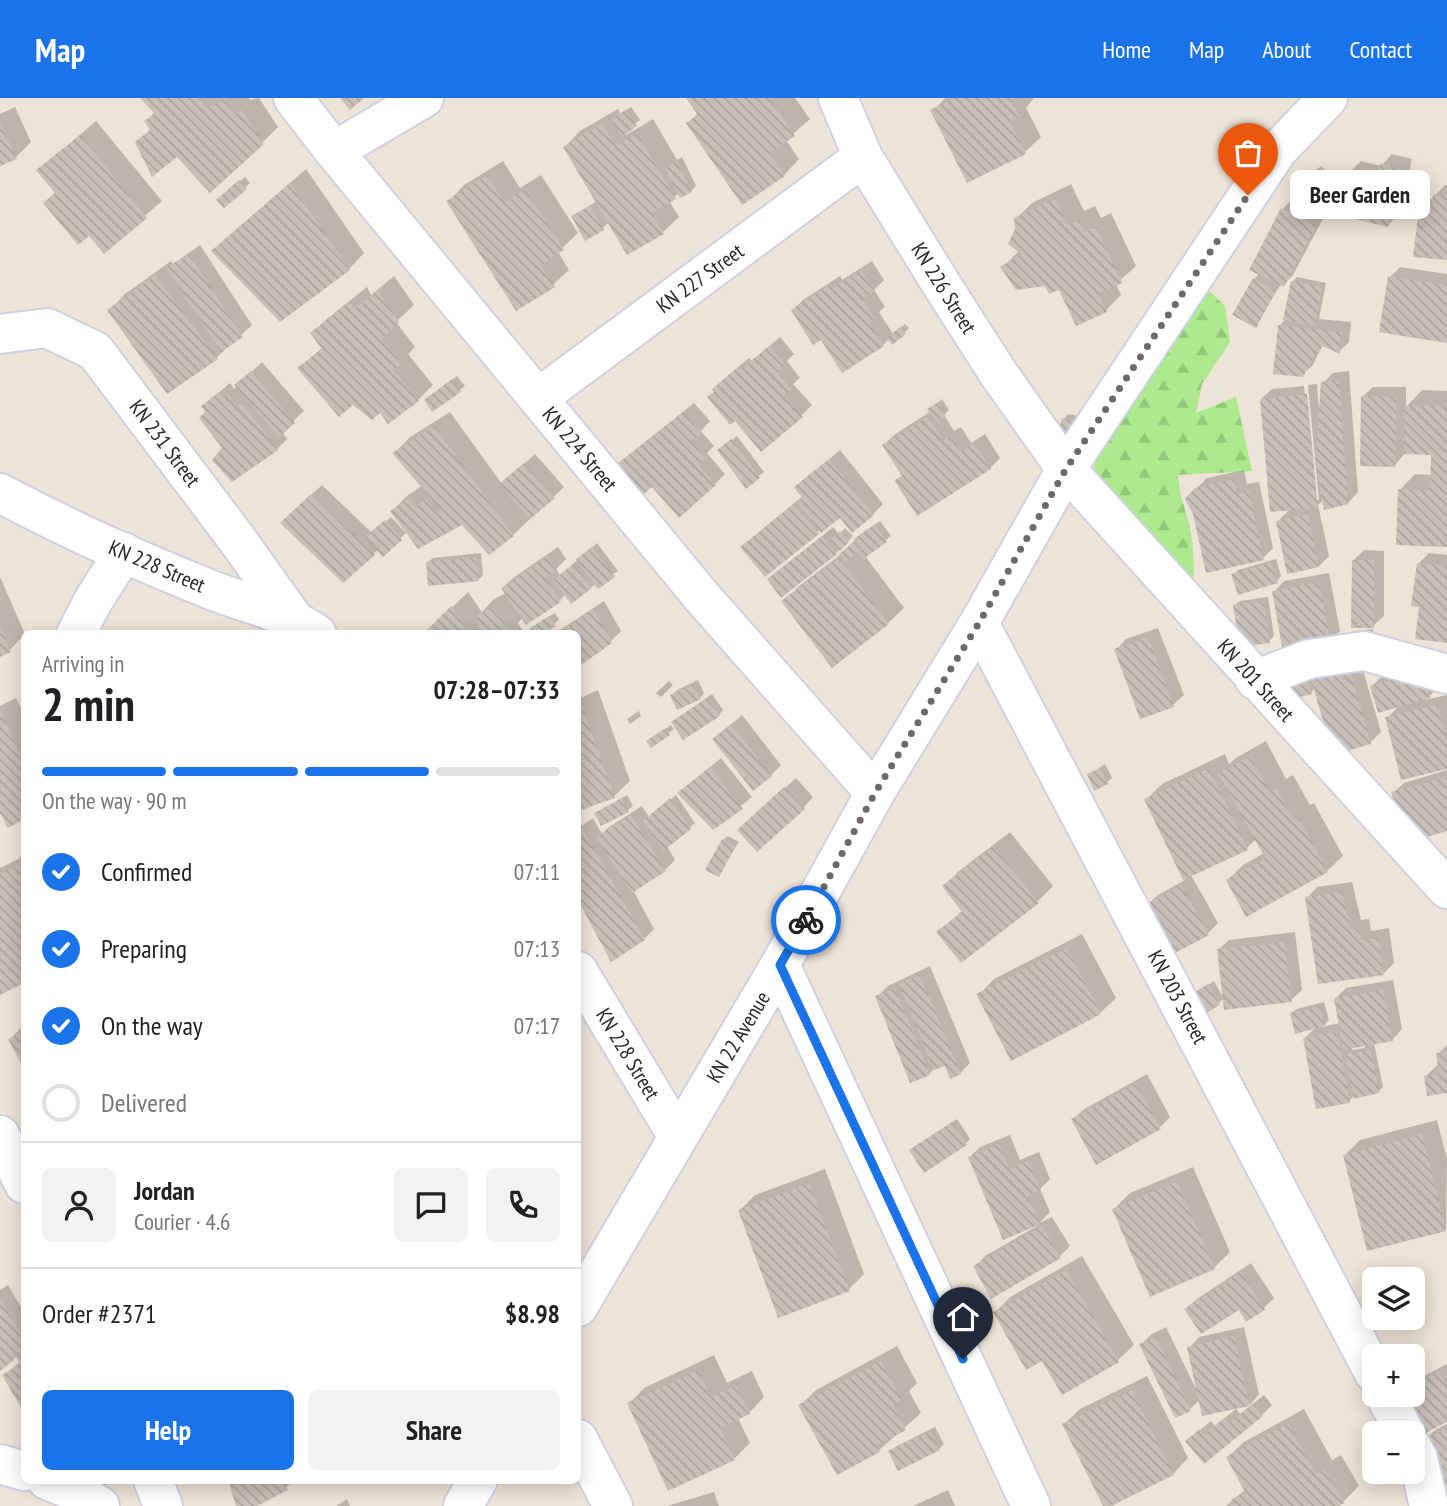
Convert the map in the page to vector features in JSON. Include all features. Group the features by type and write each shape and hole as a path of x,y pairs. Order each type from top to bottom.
{"street":[{"name":"KN 224 Street","path":"293,98 702,597 875,793"},
{"path":"334,151 424,98"},
{"name":"KN 226 Street","path":"838,98 863,157 998,373 1066,469"},
{"name":"KN 22 Avenue","path":"581,1302 780,965 875,793 979,623 1066,469 1279,150 1328,98"},
{"name":"KN 227 Street","path":"538,398 863,157"},
{"name":"KN 231 Street","path":"0,334 47,328 96,351 305,626"},
{"name":"KN 201 Street","path":"1066,469 1447,890"},
{"name":"KN 228 Street","path":"0,494 57,523 124,552 305,626"},
{"path":"78,630 124,552"},
{"name":"KN 203 Street","path":"979,623 1362,1350"},
{"path":"1255,680 1309,659 1364,651 1447,674"},
{"path":"780,965 1031,1506"},
{"name":"KN 228 Street","path":"581,976 678,1137"},
{"path":"0,1135 21,1178"},
{"path":"581,1445 612,1506"},
{"path":"0,1464 21,1470"},
{"path":"57,1484 100,1506"},
{"path":"155,1484 163,1506"},
{"path":"463,1506 476,1484"},
{"path":"1424,1484 1429,1506"}],"green space":[{"path":"1207,289 1225,306 1230,342 1202,384 1196,413 1236,397 1252,471 1178,475 1190,530 1194,572 1194,579 1179,581 1103,499 1089,449"}],"building":[{"path":"140,98 199,98 209,108 224,98 234,114 242,110 264,144 210,193 177,157 152,177 135,142 150,130 144,121 155,114"},
{"path":"340,98 364,98 350,110"},
{"path":"686,98 769,98 795,136 769,153 785,176 742,205 686,123 698,115"},
{"path":"955,98 1015,98 1011,100 1020,116 1010,121 1026,154 967,183 930,110"},
{"path":"625,110 637,126 622,137 611,120"},
{"path":"0,123 17,159 0,166"},
{"path":"602,123 615,146 637,133 676,199 652,213 664,234 627,255 563,147"},
{"path":"80,135 147,218 104,254 89,236 78,245 43,203 55,193 36,170"},
{"path":"677,161 692,192 680,198 665,167"},
{"path":"1380,164 1403,169 1388,227 1339,215 1350,170 1377,177"},
{"path":"1316,169 1325,180 1308,195 1298,184"},
{"path":"487,175 504,202 525,189 564,250 541,265 555,287 516,311 446,201"},
{"path":"239,180 247,189 224,208 216,200"},
{"path":"290,183 350,270 280,322 211,251"},
{"path":"1433,195 1447,196 1447,260 1413,257 1419,208 1431,210"},
{"path":"1055,199 1068,225 1079,220 1085,232 1096,227 1122,283 1098,294 1107,312 1076,326 1059,290 1049,294 1045,286 1016,290 1000,267 1021,254 1008,244 1015,229 1014,218"},
{"path":"590,206 604,230 585,241 571,216"},
{"path":"1281,208 1316,225 1284,287 1249,270"},
{"path":"189,254 243,337 221,352 166,268"},
{"path":"861,270 875,291 863,299 875,318 869,323 884,346 842,373 821,340 813,345 791,310 829,285 832,288"},
{"path":"155,275 218,359 167,394 107,310"},
{"path":"1388,276 1447,285 1447,343 1379,332"},
{"path":"1253,278 1276,291 1256,328 1232,315"},
{"path":"1291,281 1322,287 1315,326 1283,320"},
{"path":"378,290 399,322 382,339 401,364 393,370 419,401 388,424 380,413 372,420 353,405 339,417 297,368 322,349 310,333 351,301 355,309"},
{"path":"1278,325 1342,332 1340,354 1323,346 1303,377 1273,374"},
{"path":"900,327 906,334 892,345 887,338"},
{"path":"769,346 785,365 777,372 791,389 784,395 803,417 761,452 735,421 730,425 707,397 714,392 712,389 738,367 740,370"},
{"path":"251,371 295,423 279,437 234,385"},
{"path":"452,379 461,392 432,412 424,400"},
{"path":"1339,380 1348,504 1324,510 1315,463 1321,382"},
{"path":"219,392 223,398 228,394 237,406 241,402 278,450 232,482 212,460 222,448 199,418 205,412 201,406"},
{"path":"1307,394 1318,508 1270,512 1260,399"},
{"path":"1361,396 1397,397 1395,467 1360,466"},
{"path":"937,403 946,416 937,422 927,409"},
{"path":"1405,405 1447,406 1447,547 1396,545 1398,489 1430,490 1431,455 1404,454"},
{"path":"683,412 701,433 691,441 705,458 698,464 716,485 679,518 652,487 643,495 617,464"},
{"path":"928,416 943,440 950,436 961,452 974,443 991,469 917,516 896,483 895,480 902,476 882,445"},
{"path":"1062,418 1075,421 1072,440 1057,437"},
{"path":"434,426 514,536 489,555 462,525 418,549 390,511 409,498 415,507 426,498 435,512 441,510 392,453"},
{"path":"731,439 760,478 746,489 717,450"},
{"path":"829,459 874,515 852,533 840,518 821,533 797,503 802,498 794,487"},
{"path":"524,463 555,498 530,519 499,484"},
{"path":"1234,479 1237,494 1249,491 1264,560 1206,573 1193,514 1185,499 1195,488"},
{"path":"311,494 375,555 343,583 280,523"},
{"path":"794,504 819,534 765,577 740,547"},
{"path":"1308,514 1319,567 1287,574 1276,521"},
{"path":"385,520 402,540 383,557 365,537"},
{"path":"875,524 887,542 863,559 858,553 863,550 854,539"},
{"path":"840,531 849,542 840,551 830,541"},
{"path":"822,536 837,554 781,598 767,579"},
{"path":"854,542 860,550 846,562 839,554"},
{"path":"592,547 615,577 598,589 576,559"},
{"path":"547,556 557,570 545,578 561,602 526,625 501,588"},
{"path":"476,557 479,581 428,586 426,562"},
{"path":"839,558 889,624 832,668 781,601"},
{"path":"1352,560 1374,560 1374,628 1351,628"},
{"path":"1272,562 1278,583 1238,595 1231,574"},
{"path":"1417,563 1447,566 1447,643 1415,639 1419,607 1411,606"},
{"path":"574,564 592,588 571,604 553,580"},
{"path":"1319,582 1331,643 1283,652 1272,591"},
{"path":"1264,601 1270,643 1240,647 1233,605"},
{"path":"451,606 467,630 427,630"},
{"path":"492,607 509,630 479,630 477,615"},
{"path":"593,609 612,643 581,665 581,630 563,630"},
{"path":"549,616 556,626 550,630 530,628"},
{"path":"0,626 11,652 0,657"},
{"path":"1148,637 1174,707 1140,719 1114,649"},
{"path":"1348,662 1371,744 1333,755 1309,673"},
{"path":"1423,671 1430,698 1378,713 1370,686"},
{"path":"1307,680 1312,694 1285,701 1281,688"},
{"path":"693,684 701,699 677,710 670,695"},
{"path":"707,698 720,716 683,740 671,722"},
{"path":"1438,704 1447,741 1447,769 1401,780 1385,717"},
{"path":"581,706 615,798 581,810"},
{"path":"0,711 21,756 21,821 8,828 0,813"},
{"path":"731,724 772,776 753,791 712,739"},
{"path":"666,728 670,735 651,748 646,741"},
{"path":"1250,756 1270,793 1277,789 1294,820 1298,817 1328,872 1246,917 1226,880 1265,858 1218,773"},
{"path":"710,767 743,809 713,830 677,793"},
{"path":"1100,768 1108,784 1094,791 1087,774"},
{"path":"1209,768 1248,850 1183,880 1144,799"},
{"path":"1447,777 1447,831 1406,843 1391,792"},
{"path":"784,787 805,809 757,852 737,830"},
{"path":"622,798 629,812 601,826 594,813"},
{"path":"670,798 691,829 663,851 643,821"},
{"path":"631,815 666,871 632,893 596,837"},
{"path":"581,828 645,940 611,962 581,906"},
{"path":"722,839 735,847 719,877 705,870"},
{"path":"993,846 1039,903 961,963 936,932 962,912 942,886"},
{"path":"21,864 21,984 0,995 0,874"},
{"path":"1181,885 1209,935 1173,954 1145,905"},
{"path":"1342,892 1351,929 1359,928 1361,940 1379,938 1384,975 1318,984 1305,897"},
{"path":"1285,942 1292,1002 1224,1010 1217,949"},
{"path":"1067,948 1101,1014 1011,1061 976,994"},
{"path":"920,975 961,1074 950,1079 945,1066 934,1070 899,984"},
{"path":"1208,984 1220,1005 1202,1015 1190,995"},
{"path":"895,988 930,1075 910,1083 875,996"},
{"path":"1383,990 1393,1041 1343,1050 1334,998"},
{"path":"1320,1006 1325,1026 1295,1034 1290,1013"},
{"path":"1337,1031 1350,1103 1316,1109 1303,1038"},
{"path":"21,1032 21,1063 8,1039"},
{"path":"1371,1050 1379,1093 1354,1099 1345,1054"},
{"path":"1447,1052 1447,1093 1427,1096 1424,1076 1439,1074 1436,1053"},
{"path":"1136,1083 1161,1129 1096,1165 1071,1119"},
{"path":"952,1122 967,1145 924,1173 909,1150"},
{"path":"1422,1134 1446,1231 1367,1251 1343,1155"},
{"path":"999,1144 1010,1169 1028,1161 1041,1190 1028,1196 1041,1224 1003,1240 968,1157"},
{"path":"1177,1181 1215,1269 1150,1297 1112,1209"},
{"path":"809,1183 850,1291 778,1318 738,1210"},
{"path":"1042,1226 1061,1258 991,1299 973,1266"},
{"path":"1066,1270 1119,1362 1062,1395 1042,1361 1026,1370 993,1312"},
{"path":"1241,1272 1265,1310 1246,1322 1239,1310 1201,1334 1184,1309"},
{"path":"0,1299 21,1333 21,1350 0,1371"},
{"path":"1156,1336 1191,1411 1175,1418 1139,1344"},
{"path":"1234,1336 1249,1406 1202,1416 1187,1347"},
{"path":"21,1353 21,1408 2,1375 20,1364 15,1356"},
{"path":"881,1361 902,1400 893,1405 906,1430 876,1446 880,1452 837,1475 798,1405"},
{"path":"698,1370 711,1397 736,1386 750,1414 720,1428 735,1460 668,1491 627,1403"},
{"path":"1439,1372 1447,1387 1447,1422 1425,1433 1425,1421 1407,1421 1399,1407 1425,1407 1425,1379"},
{"path":"1132,1390 1174,1475 1111,1506 1103,1506 1062,1424"},
{"path":"1253,1404 1263,1416 1204,1464 1185,1441 1200,1429 1204,1435 1224,1418 1229,1423"},
{"path":"1288,1423 1316,1474 1325,1470 1344,1503 1338,1506 1227,1506 1233,1503 1231,1500 1245,1492 1226,1457"},
{"path":"1447,1428 1447,1487 1425,1444 1425,1439"},
{"path":"930,1431 940,1450 898,1471 888,1451"},
{"path":"229,1484 284,1484 288,1490 257,1506 236,1506"}],"way so far":[{"path":"806,920 875,793 979,623 1066,469 1248,195"}],"place":[{"name":"Beer Garden","path":"1248,195"}],"route":[{"path":"806,920 780,965 963,1359"}]}
